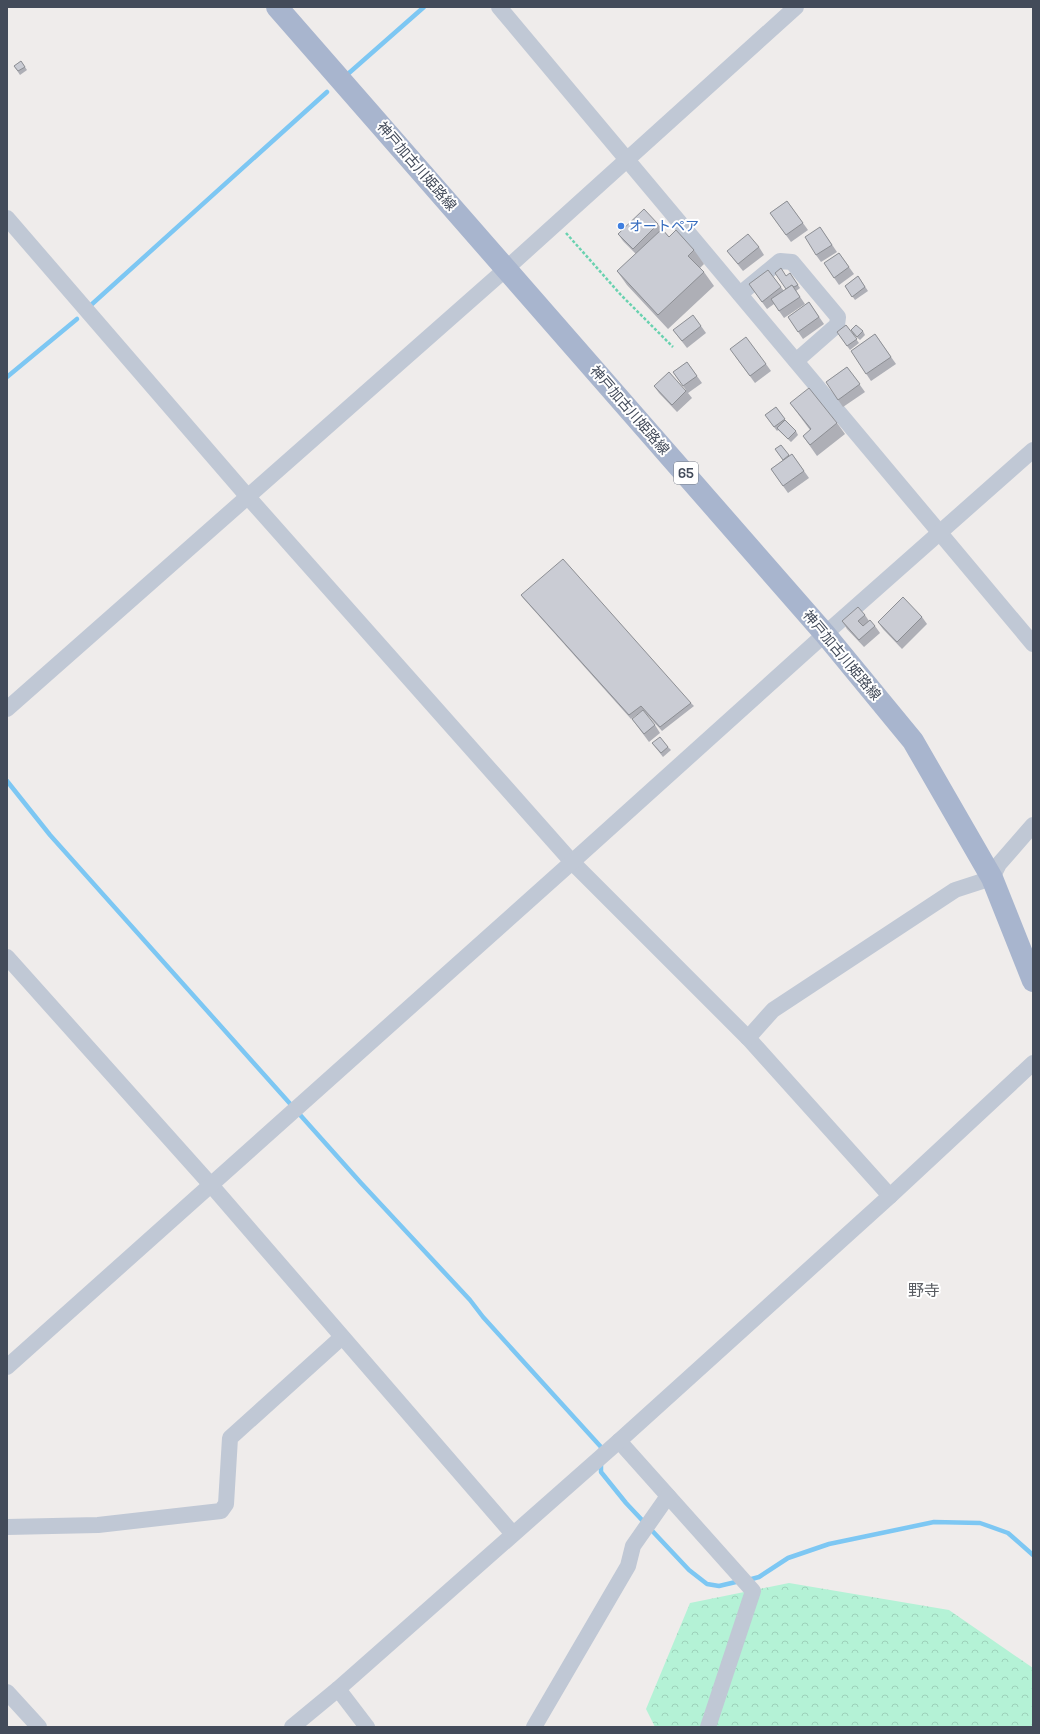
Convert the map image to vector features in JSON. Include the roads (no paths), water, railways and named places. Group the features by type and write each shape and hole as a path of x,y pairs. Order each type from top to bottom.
{"main road":[{"name":"神戸加古川姫路線","path":"277,7 507,268 825,634 912,742 992,878 1033,981"}],"street":[{"path":"499,7 1033,644"},
{"path":"7,710 507,268 627,158 796,7"},
{"path":"7,218 248,496 572,862 748,1038 890,1196"},
{"path":"740,294 780,261 792,262 838,317 837,325 796,361"},
{"path":"7,1367 825,634 1033,450"},
{"path":"748,1038 773,1010 955,890 992,878 999,864 1033,825"},
{"path":"7,957 211,1185 513,1534"},
{"path":"292,1727 338,1689 619,1441 890,1196 1033,1063"},
{"path":"7,1527 98,1525 221,1511 226,1504 230,1438 342,1337"},
{"path":"619,1441 753,1591 708,1727"},
{"path":"534,1727 628,1566 634,1546 668,1496"},
{"path":"338,1689 367,1727"},
{"path":"7,1692 39,1727"}],"waterway":[{"path":"349,73 424,7"},
{"path":"91,305 327,92"},
{"path":"7,377 77,319"},
{"path":"7,781 50,835 361,1183 470,1300 483,1317 601,1447 601,1451"},
{"path":"601,1462 601,1472 626,1503 689,1570 707,1584 719,1586 740,1581"},
{"path":"748,1580 759,1577 788,1558 829,1544 934,1522 980,1523 1008,1533 1033,1555"}],"place":[{"name":"オートペア","path":"621,226"}],"district":[{"name":"野寺","path":"924,1290"}]}
